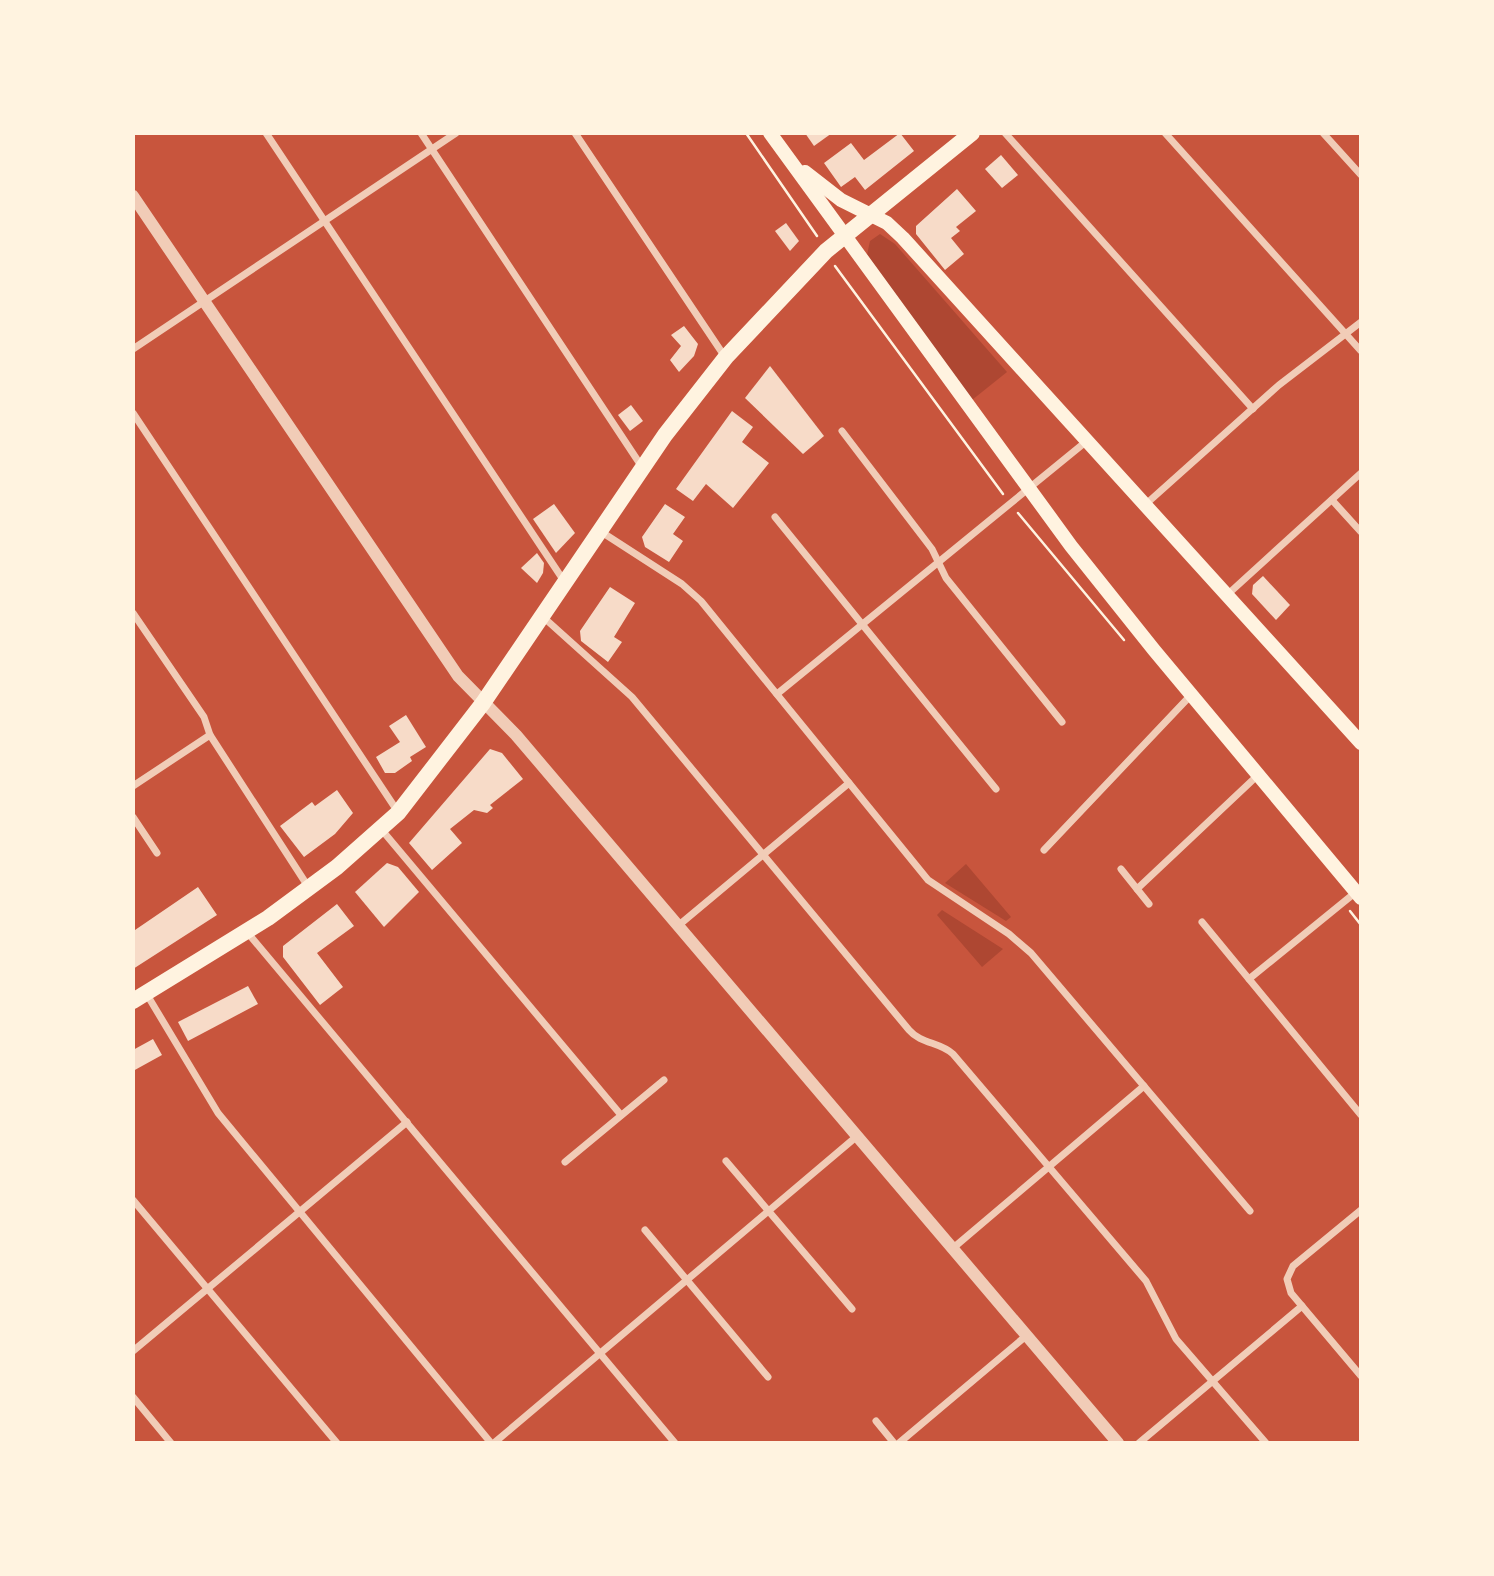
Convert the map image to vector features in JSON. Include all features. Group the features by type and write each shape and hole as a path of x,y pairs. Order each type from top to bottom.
{"main road":[{"path":"770,133 1028,489 1191,695 1359,895"},
{"path":"139,997 247,932 309,888 398,813 483,703 642,467 726,358 795,282 844,235 972,133"},
{"path":"786,156 831,194 887,223 903,238 1361,743"}],"street":[{"path":"266,133 564,582"},
{"path":"421,133 642,467"},
{"path":"133,349 456,133"},
{"path":"575,133 726,358"},
{"path":"1005,133 1252,409"},
{"path":"1165,133 1361,351"},
{"path":"1323,133 1361,175"},
{"path":"133,196 450,666 516,735 1118,1443"},
{"path":"1146,504 1252,409 1361,322"},
{"path":"133,413 398,813"},
{"path":"842,431 932,549 947,578 1062,722"},
{"path":"777,694 1088,440"},
{"path":"1227,595 1361,473"},
{"path":"1332,500 1361,532"},
{"path":"775,517 996,789"},
{"path":"599,530 692,593 928,880 1009,933 1031,953 1250,1211"},
{"path":"133,613 204,717 210,735 309,888"},
{"path":"542,615 621,685 909,1030 919,1039 942,1046 953,1054 1146,1281 1171,1332 1266,1443"},
{"path":"1044,850 1191,695"},
{"path":"133,786 210,735"},
{"path":"1137,889 1258,775"},
{"path":"679,925 849,783"},
{"path":"133,817 157,853"},
{"path":"381,829 621,1115"},
{"path":"1121,869 1149,904"},
{"path":"1248,979 1359,895"},
{"path":"1202,922 1361,1115"},
{"path":"247,932 675,1443"},
{"path":"139,997 218,1114 493,1443 856,1137"},
{"path":"565,1161 664,1080"},
{"path":"952,1249 1144,1086"},
{"path":"133,1351 407,1122"},
{"path":"726,1161 852,1309"},
{"path":"133,1200 337,1443"},
{"path":"1361,1210 1293,1266 1287,1279 1289,1289 1361,1377"},
{"path":"645,1230 768,1377"},
{"path":"1139,1443 1302,1306"},
{"path":"899,1443 1026,1336"},
{"path":"133,1397 171,1443"},
{"path":"876,1421 894,1443"}],"shaded area":[{"path":"880,234 895,244 1007,372 972,400 867,255 870,241"},
{"path":"966,864 1011,917 1006,921 945,883"},
{"path":"942,910 1003,949 982,967 937,915"}],"building":[{"path":"805,133 832,133 814,146"},
{"path":"900,133 914,151 865,190 855,177 841,187 824,163 851,143 864,160"},
{"path":"1001,155 1018,175 1002,188 985,169"},
{"path":"957,189 976,211 956,227 960,231 951,238 964,254 945,270 916,234 916,226"},
{"path":"786,223 799,241 790,251 775,231"},
{"path":"684,326 698,344 694,356 679,372 670,360 681,346 671,335"},
{"path":"770,366 824,436 803,454 745,398"},
{"path":"631,405 643,421 630,431 618,415"},
{"path":"732,411 753,427 742,442 769,463 733,508 706,484 693,501 676,489"},
{"path":"554,504 575,533 556,553 533,519"},
{"path":"665,504 685,517 673,534 683,541 669,562 645,547 642,537"},
{"path":"537,553 544,563 543,573 537,583 521,568"},
{"path":"1263,576 1290,605 1276,620 1252,594 1253,585"},
{"path":"610,587 635,603 614,637 622,642 608,662 581,641 580,631"},
{"path":"406,715 426,747 410,757 412,761 395,773 385,773 376,757 400,742 389,726"},
{"path":"490,749 502,753 523,779 490,805 493,808 487,813 474,810 450,829 462,843 432,870 409,843"},
{"path":"337,790 353,813 335,834 304,857 280,826 312,802 315,806"},
{"path":"387,863 398,867 419,892 384,927 355,892"},
{"path":"198,887 217,915 133,969 133,927 135,930"},
{"path":"337,904 354,926 317,953 343,987 320,1005 283,957 283,946"},
{"path":"248,986 258,1004 188,1041 178,1022"},
{"path":"153,1039 162,1055 133,1071 133,1050"}]}
